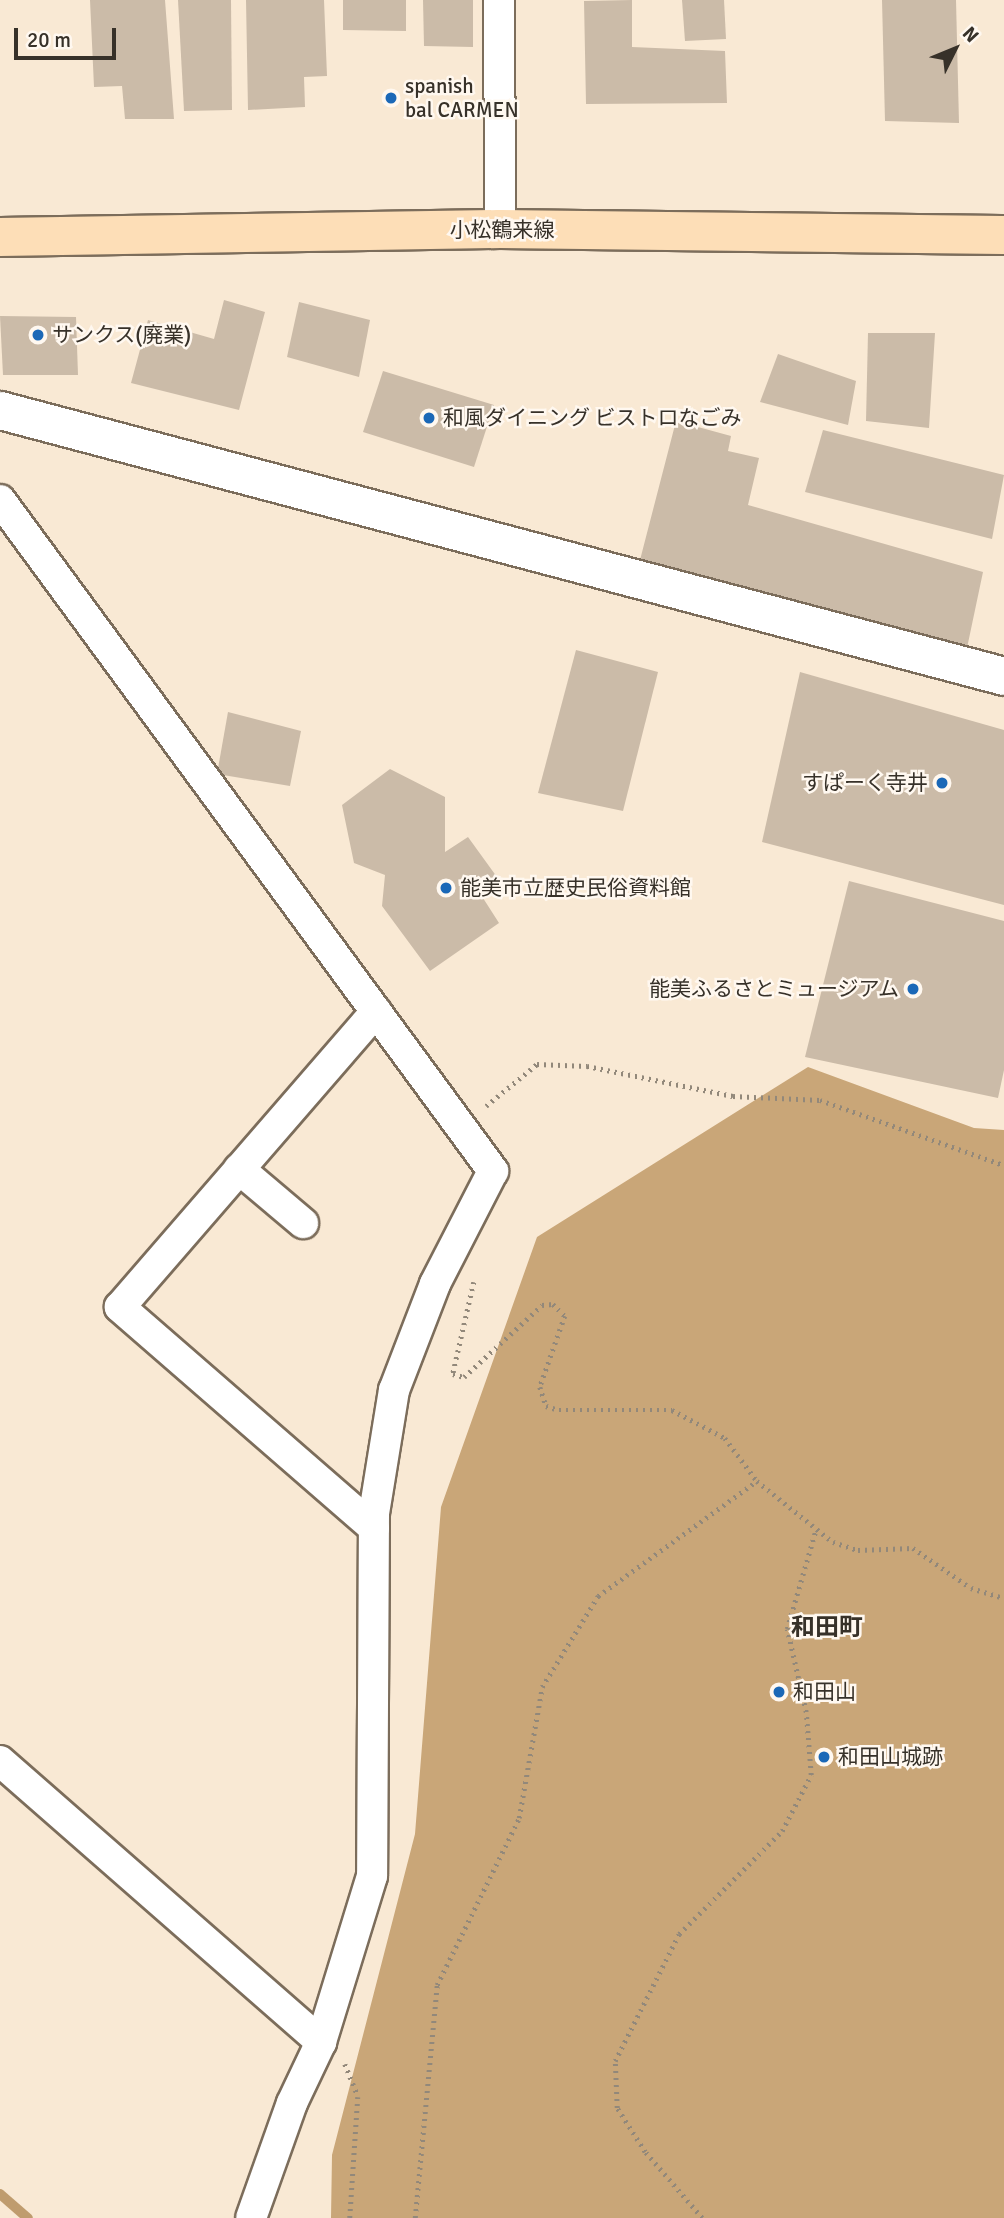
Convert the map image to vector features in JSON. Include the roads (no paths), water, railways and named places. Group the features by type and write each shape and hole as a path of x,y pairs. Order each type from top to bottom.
{"main road":[{"name":"小松鶴来線","path":"0,237 500,229 1004,235"}],"street":[{"path":"499,0 500,229"},
{"path":"0,410 1004,676"},
{"path":"0,500 493,1171 435,1284 394,1390 374,1528 372,1876 321,2042 292,2103 251,2218"},
{"path":"374,1528 120,1307 376,1011"},
{"path":"239,1169 303,1223"},
{"path":"0,1761 321,2042"}],"waterway":[{"path":"0,2194 28,2218"}],"place":[{"name":"spanish bal CARMEN","path":"391,98"},
{"name":"サンクス(廃業)","path":"38,335"},
{"name":"和風ダイニング ビストロなごみ","path":"429,418"},
{"name":"すぱーく寺井","path":"942,783"},
{"name":"能美市立歴史民俗資料館","path":"446,888"},
{"name":"能美ふるさとミュージアム","path":"913,989"},
{"name":"和田山","path":"779,1692"},
{"name":"和田山城跡","path":"824,1757"}],"district":[{"name":"和田町","path":"827,1628"}]}
